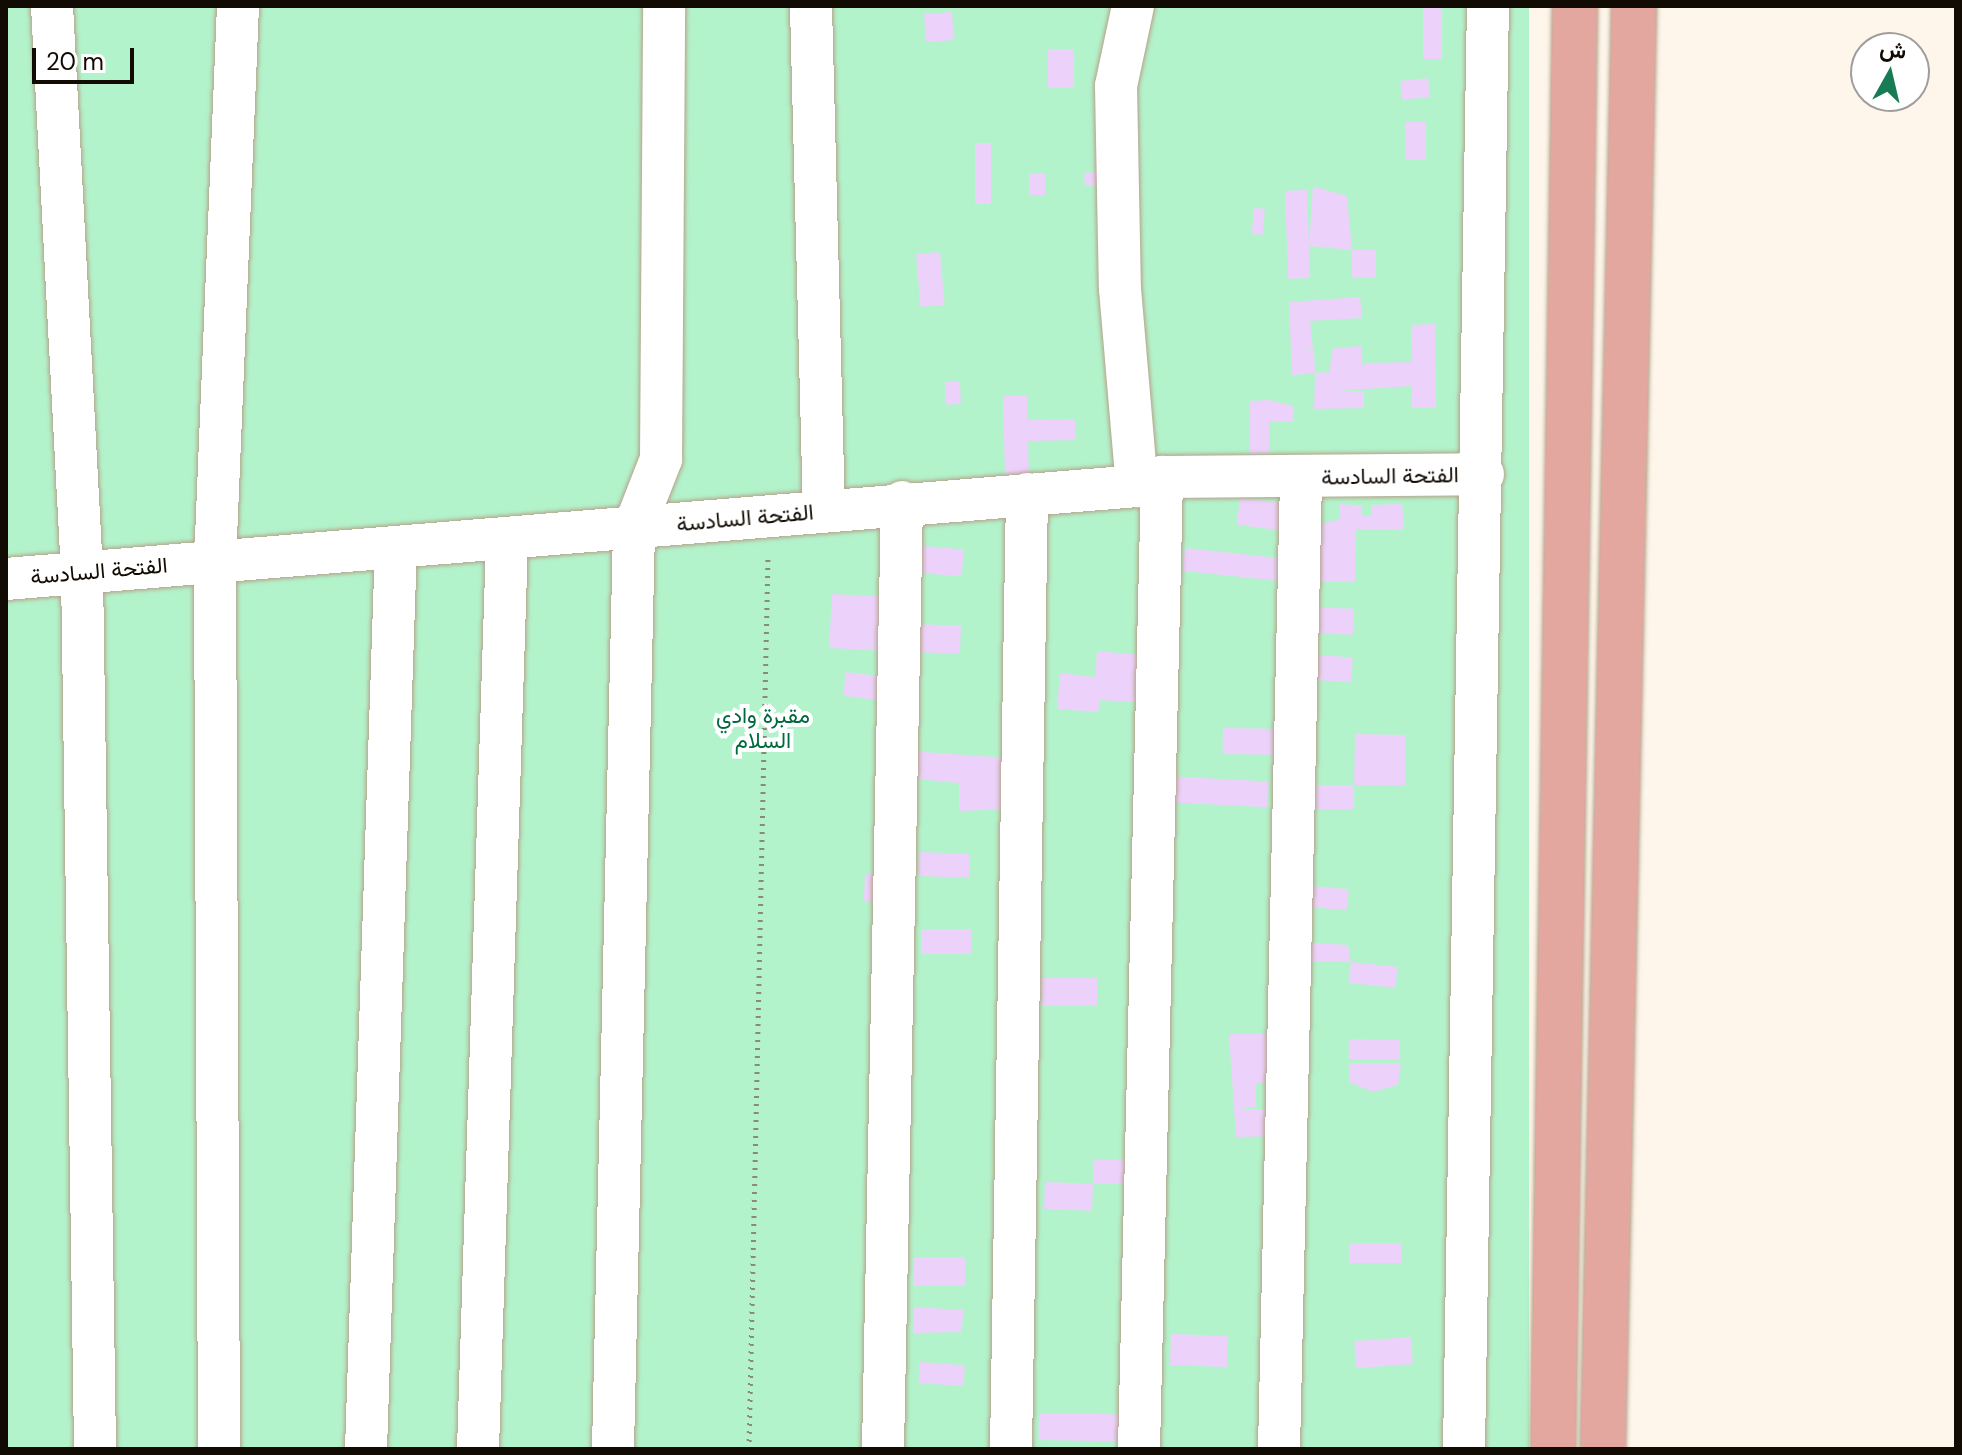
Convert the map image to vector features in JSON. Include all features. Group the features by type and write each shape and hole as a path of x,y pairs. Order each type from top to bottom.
{"main road":[{"path":"1553,1449 1575,6"},
{"path":"1603,1449 1634,6"}],"street":[{"path":"52,6 82,572 95,1449"},
{"path":"219,1449 215,562 238,6"},
{"path":"613,1449 634,528 661,459 664,6"},
{"path":"811,6 824,511"},
{"path":"1133,6 1116,86 1121,302 1149,482 1139,1449"},
{"path":"1464,1449 1483,474 1488,6"},
{"name":"الفتحة السادسة","path":"6,579 396,547 507,541 902,502 1149,482 1483,474"},
{"path":"1279,1449 1301,477"},
{"path":"1011,1449 1027,494"},
{"path":"883,1449 902,502"},
{"path":"478,1449 507,541"},
{"path":"366,1449 396,547"}],"path":[{"path":"749,1449 768,517"}],"green space":[{"name":"مقبرة وادي السلام","path":"6,6 1529,6 1529,1449 6,1449"}],"building":[{"path":"1423,6 1442,6 1442,59 1423,59"},
{"path":"952,12 954,40 926,42 924,14"},
{"path":"1048,49 1074,49 1074,88 1048,88"},
{"path":"1428,78 1430,97 1402,100 1400,81"},
{"path":"1405,122 1426,122 1426,160 1405,160"},
{"path":"975,143 991,143 991,204 975,204"},
{"path":"1095,152 1113,152 1114,196 1096,196 1097,185 1085,186 1084,173 1096,172"},
{"path":"1029,174 1045,174 1045,195 1029,195"},
{"path":"1313,186 1347,196 1352,250 1309,246"},
{"path":"1307,190 1310,278 1288,279 1285,191"},
{"path":"1254,208 1265,209 1263,235 1252,234"},
{"path":"1352,250 1376,250 1376,278 1352,278"},
{"path":"940,252 945,305 921,307 916,254"},
{"path":"1360,297 1362,318 1310,321 1313,349 1304,351 1314,350 1315,373 1292,375 1289,302"},
{"path":"1435,324 1436,408 1412,408 1412,386 1337,391 1364,391 1364,408 1314,409 1315,373 1329,372 1333,348 1361,346 1363,370 1364,363 1412,362 1411,325"},
{"path":"960,381 961,404 946,405 945,382"},
{"path":"1003,396 1027,396 1027,420 1075,419 1076,440 1028,441 1029,474 1005,475"},
{"path":"1269,400 1294,406 1294,422 1269,422 1269,454 1250,454 1250,401"},
{"path":"1240,498 1288,504 1284,531 1237,525"},
{"path":"1340,504 1362,506 1362,516 1372,516 1371,505 1402,504 1404,530 1356,529 1355,582 1304,582 1307,528 1340,519"},
{"path":"912,545 964,550 961,576 910,572"},
{"path":"1185,548 1284,558 1282,581 1183,571"},
{"path":"832,594 882,597 879,651 829,648"},
{"path":"1305,607 1354,609 1353,635 1304,633"},
{"path":"913,624 961,626 960,654 912,652"},
{"path":"1097,651 1152,656 1148,703 1100,700 1098,712 1057,709 1060,673 1095,677"},
{"path":"1304,654 1353,657 1351,682 1302,679"},
{"path":"846,672 881,676 878,700 843,696"},
{"path":"1223,728 1274,729 1274,755 1223,754"},
{"path":"1355,734 1406,735 1405,785 1354,785"},
{"path":"908,751 1011,758 1012,809 959,811 959,783 906,778"},
{"path":"1166,776 1269,781 1267,807 1165,802"},
{"path":"1302,785 1354,785 1354,809 1302,809"},
{"path":"919,852 970,854 969,878 918,876"},
{"path":"865,874 890,875 889,902 864,901"},
{"path":"1300,885 1349,889 1347,910 1298,906"},
{"path":"921,929 971,929 971,954 921,954"},
{"path":"1299,942 1348,945 1351,962 1298,961"},
{"path":"1351,962 1398,967 1396,988 1349,983"},
{"path":"1042,978 1097,978 1097,1006 1042,1006"},
{"path":"1229,1034 1280,1034 1281,1082 1256,1083 1256,1107 1238,1109 1282,1109 1283,1136 1236,1137"},
{"path":"1349,1039 1400,1040 1400,1060 1349,1059"},
{"path":"1349,1063 1401,1063 1398,1085 1373,1092 1349,1082"},
{"path":"1093,1160 1144,1160 1144,1184 1093,1184"},
{"path":"1045,1182 1093,1184 1092,1211 1044,1209"},
{"path":"1349,1243 1401,1243 1401,1263 1349,1263"},
{"path":"913,1257 965,1257 965,1286 913,1286"},
{"path":"914,1307 964,1310 961,1332 913,1333"},
{"path":"1171,1334 1228,1336 1227,1367 1170,1365"},
{"path":"1411,1337 1413,1364 1356,1368 1354,1341"},
{"path":"920,1362 965,1365 963,1386 919,1383"},
{"path":"1039,1413 1140,1415 1140,1442 1039,1440"}]}
